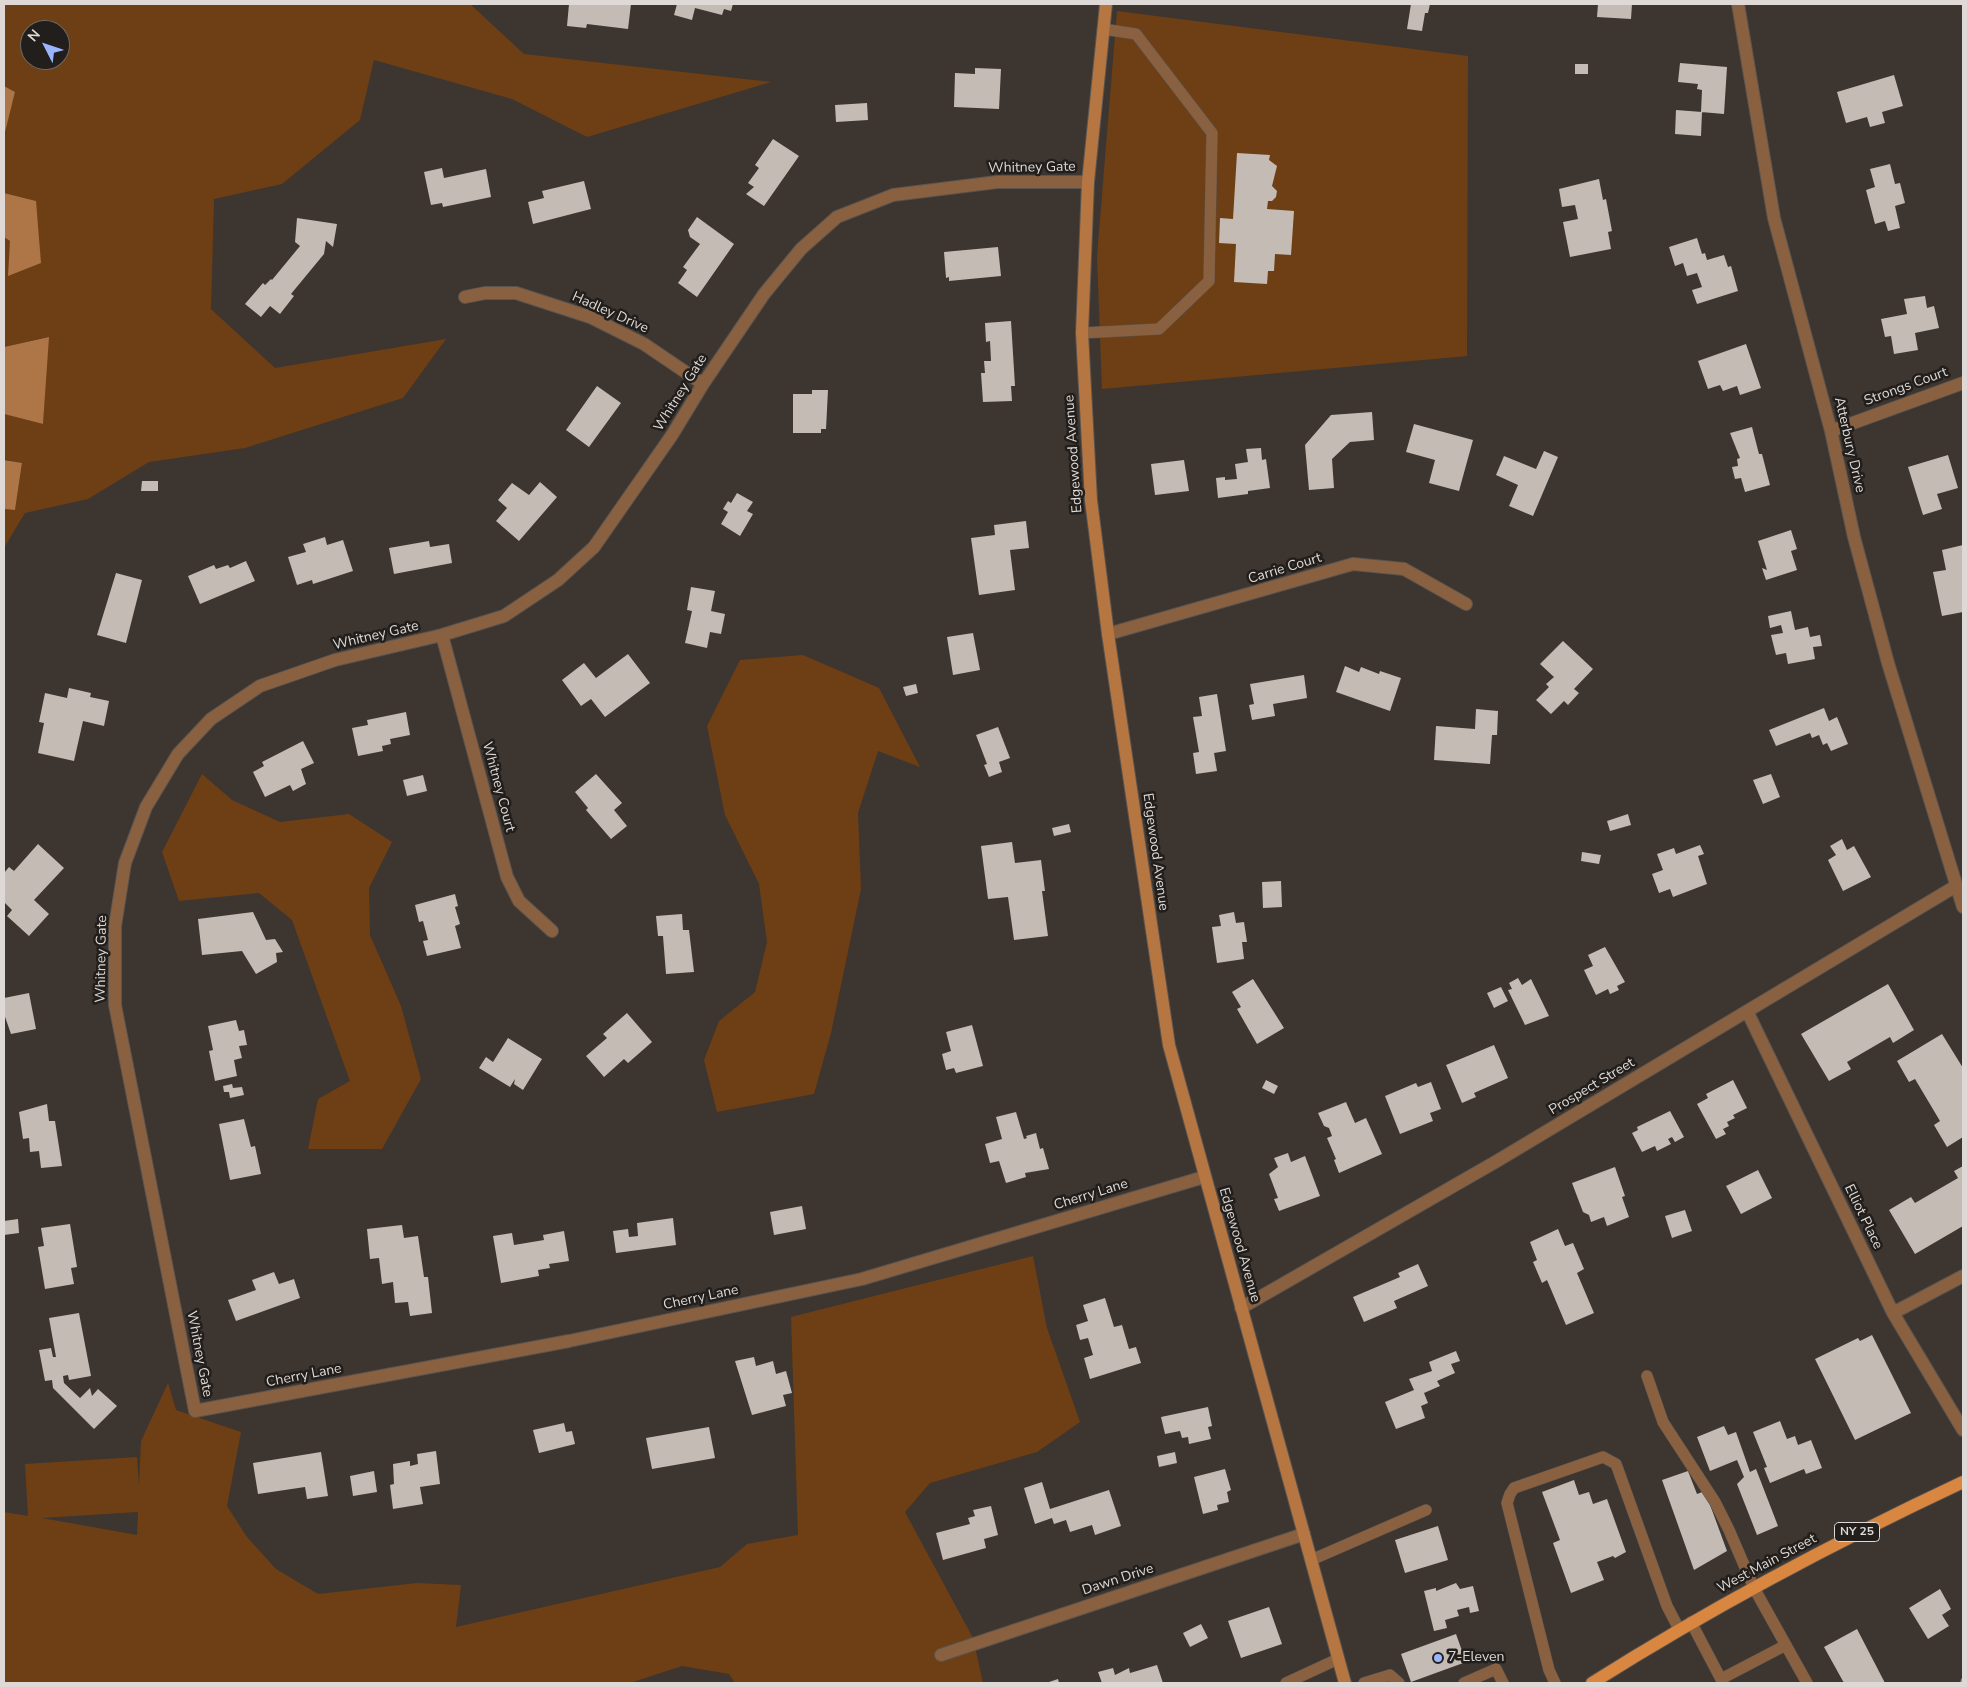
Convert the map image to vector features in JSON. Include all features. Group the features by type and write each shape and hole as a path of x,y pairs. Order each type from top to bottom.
{"main road":[{"name":"Edgewood Avenue","path":"1106,4 1088,182 1082,332 1091,500 1108,634 1169,1045 1204,1178 1345,1683"},
{"name":"West Main Street","path":"1592,1683 1691,1622 1855,1533 1963,1482"}],"street":[{"name":"Atterbury Drive","path":"1738,4 1774,218 1832,431 1854,537 1886,654 1963,907"},
{"name":"Whitney Gate","path":"195,1411 116,1005 115,926 124,863 146,807 178,754 211,719 260,686 334,660 442,635 504,616 558,580 594,547 672,435 703,384 764,294 801,249 837,217 893,195 998,182 1088,182"},
{"name":"Hadley Drive","path":"465,297 503,292 516,293 590,317 644,344 703,384"},
{"name":"Strongs Court","path":"1832,431 1963,383"},
{"name":"Carrie Court","path":"1108,634 1353,564 1404,569 1466,604"},
{"name":"Whitney Court","path":"442,635 507,877 519,902 552,931"},
{"name":"Prospect Street","path":"1241,1308 1497,1162 1956,886"},
{"name":"Elliot Place","path":"1747,1011 1893,1313 1963,1430"},
{"name":"Cherry Lane","path":"195,1411 569,1341 862,1279 1204,1178"},
{"path":"1893,1313 1963,1276"},
{"name":"Dawn Drive","path":"941,1655 1304,1534"}],"lane":[{"path":"1082,332 1158,329 1209,281 1212,133 1136,34 1103,29"},
{"path":"1647,1376 1663,1422 1715,1502 1754,1588 1807,1683"},
{"path":"1555,1683 1549,1670 1508,1503 1514,1488 1603,1456 1616,1464 1666,1606 1679,1629"},
{"path":"1311,1560 1426,1510"},
{"path":"1691,1622 1722,1681 1786,1645"},
{"path":"1286,1683 1338,1659"},
{"path":"1464,1683 1496,1669 1503,1683"},
{"path":"1364,1683 1390,1675 1399,1683"}],"shaded area":[{"path":"4,4 470,4 524,54 771,82 587,137 512,99 374,60 360,120 282,184 214,199 211,309 275,368 446,339 403,398 245,448 149,462 88,499 25,513 4,548 4,509 15,510 22,464 4,459 4,414 43,424 48,337 4,347 4,237 10,241 36,201 4,193 4,131 15,92 4,86"},
{"path":"1117,11 1468,56 1467,356 1102,389 1097,256"},
{"path":"4,86 15,92 5,132 4,131"},
{"path":"4,193 36,201 41,263 8,276 10,241 4,237"},
{"path":"49,337 43,424 4,414 4,347"},
{"path":"4,460 22,463 15,510 4,509"},
{"path":"803,655 879,688 920,767 878,751 858,813 861,889 831,1033 814,1094 717,1112 704,1060 719,1021 755,992 767,942 759,884 725,815 707,726 740,660"},
{"path":"202,774 232,800 280,822 349,814 392,842 369,888 370,935 401,1006 421,1079 382,1149 308,1149 318,1099 350,1081 292,920 259,893 179,901 162,852"},
{"path":"1033,1256 1047,1328 1080,1422 1037,1452 930,1483 905,1512 973,1638 983,1683 735,1683 729,1674 682,1666 630,1683 4,1683 4,1512 28,1516 25,1464 137,1457 139,1485 141,1441 168,1383 176,1410 241,1432 227,1506 247,1537 276,1569 318,1594 417,1583 461,1585 456,1627 720,1567 747,1544 798,1535 791,1317","holes":["138,1512 137,1535 42,1518"]}],"building":[{"path":"569,4 631,4 628,29 587,24 586,28 567,26"},
{"path":"677,4 733,4 731,11 724,9 722,15 695,8 692,20 674,15"},
{"path":"1411,4 1430,4 1428,13 1425,13 1422,31 1407,29"},
{"path":"1598,4 1632,4 1631,19 1597,17"},
{"path":"1680,63 1727,67 1724,114 1701,112 1702,90 1697,89 1698,84 1678,82"},
{"path":"1575,64 1588,64 1588,74 1575,74"},
{"path":"975,68 1001,69 999,109 954,107 955,73 975,74"},
{"path":"1894,75 1903,106 1882,112 1885,123 1870,127 1867,117 1846,123 1837,92"},
{"path":"867,103 868,120 836,122 835,105"},
{"path":"1676,110 1702,112 1701,136 1675,134"},
{"path":"773,139 799,156 764,206 746,194 754,187 748,183 759,168 755,165"},
{"path":"1237,153 1270,155 1269,160 1277,166 1272,186 1277,191 1276,197 1272,201 1268,201 1267,209 1294,211 1291,255 1275,254 1274,271 1268,271 1267,284 1234,282 1236,244 1219,243 1220,218 1233,219"},
{"path":"1890,164 1895,184 1900,183 1905,203 1895,206 1900,228 1888,231 1885,221 1875,224 1866,190 1875,187 1870,169"},
{"path":"442,168 444,178 486,169 491,197 443,207 442,203 431,205 424,172"},
{"path":"1599,179 1603,200 1606,199 1612,231 1608,232 1611,249 1570,257 1563,222 1578,219 1575,205 1562,207 1559,189"},
{"path":"584,181 591,209 533,224 528,202 544,198 542,191"},
{"path":"697,217 734,244 697,297 678,283 687,270 683,267 700,244 690,237 688,230"},
{"path":"297,218 337,224 333,247 326,241 324,254 291,294 294,296 280,314 270,306 261,317 245,304 263,283 265,285 272,280 300,246 295,242"},
{"path":"1697,238 1702,254 1705,253 1707,260 1724,255 1728,267 1731,266 1738,291 1697,304 1692,290 1702,287 1697,273 1687,276 1683,263 1675,266 1669,247"},
{"path":"998,247 1001,276 949,281 949,277 946,278 944,252"},
{"path":"1925,296 1927,308 1934,306 1939,328 1915,333 1918,350 1894,354 1891,336 1885,337 1881,319 1907,314 1904,299"},
{"path":"1011,321 1015,386 1011,386 1012,401 983,402 981,373 985,373 984,361 991,361 990,341 986,342 985,323"},
{"path":"1746,344 1761,388 1740,395 1737,386 1723,391 1720,385 1708,389 1698,361"},
{"path":"597,386 621,403 589,447 566,430"},
{"path":"812,390 828,390 826,429 821,429 821,433 793,433 793,394 812,394"},
{"path":"1372,412 1374,440 1350,442 1332,459 1334,488 1309,490 1305,445 1331,415"},
{"path":"1414,424 1473,440 1459,491 1429,483 1435,460 1406,452"},
{"path":"1752,427 1759,454 1762,454 1770,485 1745,492 1741,478 1735,479 1732,467 1738,466 1737,459 1740,458 1730,433"},
{"path":"1261,448 1262,460 1266,459 1270,488 1248,491 1248,494 1218,498 1216,478 1225,477 1225,480 1237,479 1235,464 1248,462 1246,449"},
{"path":"1544,451 1558,457 1533,516 1509,506 1518,485 1496,475 1504,456 1536,469"},
{"path":"1948,455 1958,488 1937,494 1942,509 1923,515 1908,467"},
{"path":"1184,460 1189,491 1155,495 1151,464"},
{"path":"142,481 158,481 158,491 141,491"},
{"path":"540,482 557,497 519,541 496,521 507,508 498,500 512,483 529,495"},
{"path":"737,493 753,502 747,511 753,514 740,536 721,524 728,512 723,509 728,501 731,503"},
{"path":"1026,521 1029,548 1010,550 1015,590 979,595 971,538 995,535 994,525"},
{"path":"1791,530 1797,549 1791,551 1797,570 1766,580 1762,568 1767,570 1758,541"},
{"path":"325,537 327,545 343,540 353,571 313,584 312,580 297,585 288,557 306,552 303,544"},
{"path":"429,541 430,547 449,544 452,563 394,574 389,548"},
{"path":"1963,545 1963,612 1942,616 1933,572 1946,570 1942,550"},
{"path":"246,561 255,581 200,604 188,576 214,565 216,569 228,565 230,568"},
{"path":"116,573 142,580 126,643 97,635"},
{"path":"691,587 715,591 711,611 725,614 721,634 710,632 707,648 685,643 692,611 687,610"},
{"path":"1791,611 1795,630 1808,627 1810,637 1820,635 1822,646 1813,647 1815,659 1788,664 1786,653 1776,655 1771,635 1783,633 1781,625 1770,628 1768,616"},
{"path":"973,633 980,670 953,675 947,637"},
{"path":"1563,641 1593,669 1574,689 1579,693 1568,705 1564,701 1551,714 1536,700 1549,687 1546,684 1554,677 1540,664"},
{"path":"628,654 650,683 605,717 591,699 581,706 562,680 584,663 596,678"},
{"path":"1345,666 1359,672 1361,667 1379,674 1380,671 1401,678 1390,711 1336,692"},
{"path":"1304,675 1307,698 1273,704 1275,716 1252,720 1249,705 1254,704 1250,684"},
{"path":"916,684 918,693 906,696 903,687"},
{"path":"69,688 91,693 90,697 109,701 104,726 83,721 74,761 38,753 44,723 39,722 45,693 67,698"},
{"path":"1217,694 1226,751 1214,753 1217,771 1196,774 1193,753 1199,752 1193,717 1202,716 1199,697"},
{"path":"1824,708 1829,721 1837,717 1848,744 1831,751 1827,743 1823,745 1819,735 1812,738 1810,733 1776,746 1769,730"},
{"path":"1476,709 1498,711 1497,735 1492,735 1490,764 1434,760 1436,726 1475,729"},
{"path":"406,712 410,735 390,739 391,744 382,746 383,751 358,756 352,728 368,725 367,720"},
{"path":"998,727 1010,758 999,762 1002,772 989,777 984,765 987,764 976,735"},
{"path":"303,741 314,763 301,769 306,784 293,791 290,785 265,797 253,772 264,766 262,762"},
{"path":"596,774 622,803 614,810 627,826 611,839 586,810 588,808 575,792"},
{"path":"1771,774 1780,797 1763,804 1753,780"},
{"path":"423,775 427,791 407,796 403,780"},
{"path":"1628,814 1631,825 1610,831 1607,821"},
{"path":"1069,824 1071,832 1054,836 1052,828"},
{"path":"1842,839 1847,850 1854,846 1871,877 1843,891 1828,860 1836,855 1830,846"},
{"path":"1012,842 1015,863 1041,860 1045,891 1042,891 1048,936 1014,940 1008,897 988,899 981,846"},
{"path":"38,844 64,868 34,900 49,914 29,936 7,916 12,910 4,902 4,873 9,867 14,871"},
{"path":"1700,845 1704,854 1698,856 1707,884 1673,897 1670,889 1659,893 1652,874 1663,870 1657,854 1674,848 1676,854"},
{"path":"1582,852 1601,855 1599,864 1581,861"},
{"path":"1281,881 1282,907 1263,908 1262,882"},
{"path":"455,894 458,906 455,907 460,924 455,926 461,948 427,956 423,941 428,940 423,921 419,922 415,905"},
{"path":"253,912 266,940 275,939 283,952 276,953 277,962 256,974 242,951 202,955 198,919"},
{"path":"1234,912 1236,923 1244,922 1247,942 1242,942 1244,959 1217,963 1212,927 1221,926 1219,915"},
{"path":"682,914 683,930 689,930 694,972 666,974 663,936 658,936 656,916"},
{"path":"1605,947 1625,982 1617,986 1619,990 1610,994 1608,989 1596,995 1584,970 1593,966 1588,955"},
{"path":"1518,978 1522,985 1531,979 1549,1016 1525,1025 1508,990 1512,989 1509,983"},
{"path":"1253,979 1284,1028 1257,1044 1237,1009 1241,1007 1232,992"},
{"path":"1888,984 1914,1030 1893,1043 1890,1037 1847,1062 1851,1069 1829,1081 1801,1034"},
{"path":"1501,987 1508,1001 1494,1008 1487,993"},
{"path":"29,993 36,1029 11,1034 4,1014 4,998"},
{"path":"627,1013 652,1042 628,1063 624,1059 604,1077 586,1056 607,1038 603,1034"},
{"path":"236,1020 239,1031 244,1030 247,1045 239,1046 242,1058 234,1060 237,1076 215,1081 209,1051 213,1050 208,1026"},
{"path":"972,1025 983,1066 956,1073 954,1068 946,1070 942,1054 951,1051 946,1032"},
{"path":"1942,1034 1963,1068 1963,1137 1947,1147 1934,1125 1940,1121 1915,1079 1909,1082 1897,1061"},
{"path":"508,1038 542,1059 523,1090 514,1084 515,1079 510,1087 479,1068 486,1057 493,1062"},
{"path":"1494,1045 1508,1078 1474,1093 1476,1097 1462,1103 1446,1065"},
{"path":"1266,1080 1278,1086 1274,1094 1262,1088"},
{"path":"1733,1080 1747,1108 1733,1115 1735,1118 1727,1122 1729,1126 1723,1129 1726,1134 1716,1139 1697,1104 1708,1098 1706,1094"},
{"path":"1431,1082 1441,1109 1430,1113 1433,1121 1400,1134 1385,1096 1416,1083 1418,1087"},
{"path":"232,1084 233,1088 242,1087 244,1095 230,1098 229,1092 224,1092 223,1086"},
{"path":"1346,1102 1355,1123 1366,1118 1382,1154 1339,1173 1334,1160 1336,1159 1327,1138 1332,1136 1329,1128 1324,1126 1318,1113"},
{"path":"47,1104 49,1121 55,1121 62,1166 41,1168 39,1151 30,1152 29,1138 23,1139 19,1112"},
{"path":"1670,1111 1684,1137 1675,1142 1672,1137 1668,1139 1671,1144 1657,1151 1655,1146 1642,1152 1632,1133 1638,1130 1637,1127"},
{"path":"1016,1112 1024,1139 1027,1138 1026,1136 1036,1133 1040,1149 1043,1148 1049,1169 1025,1173 1026,1177 1006,1183 999,1161 990,1163 985,1144 1002,1139 996,1117"},
{"path":"244,1119 251,1147 255,1146 261,1174 230,1180 219,1124"},
{"path":"1288,1153 1291,1162 1305,1156 1320,1196 1279,1211 1274,1199 1278,1198 1269,1174 1278,1167 1274,1158"},
{"path":"1963,1166 1963,1226 1915,1254 1889,1210 1911,1197 1915,1203 1958,1178 1954,1171"},
{"path":"1615,1167 1625,1196 1622,1197 1629,1217 1607,1226 1604,1217 1591,1222 1589,1215 1583,1212 1572,1183"},
{"path":"1758,1170 1772,1198 1741,1214 1726,1186"},
{"path":"802,1206 806,1229 774,1235 770,1212"},
{"path":"1685,1210 1692,1231 1672,1238 1665,1216"},
{"path":"673,1218 676,1245 616,1253 613,1231 628,1229 629,1237 638,1236 637,1223"},
{"path":"18,1219 19,1233 4,1235 4,1221"},
{"path":"70,1224 77,1267 71,1268 74,1284 45,1289 38,1247 44,1246 41,1228"},
{"path":"402,1225 404,1238 418,1236 424,1277 428,1277 432,1313 410,1316 408,1302 395,1303 393,1282 382,1284 379,1258 370,1259 367,1229"},
{"path":"1558,1229 1565,1246 1573,1243 1584,1269 1577,1273 1594,1313 1566,1325 1547,1280 1542,1283 1533,1262 1537,1260 1530,1242"},
{"path":"564,1231 569,1261 549,1264 550,1268 538,1270 539,1276 501,1283 493,1236 512,1233 514,1245 544,1240 543,1235"},
{"path":"1418,1264 1428,1286 1394,1301 1397,1308 1364,1322 1353,1297 1400,1277 1398,1273"},
{"path":"274,1272 279,1284 294,1279 300,1298 236,1321 228,1300 256,1290 252,1280"},
{"path":"1105,1298 1114,1327 1122,1325 1129,1349 1136,1347 1141,1363 1090,1379 1084,1358 1093,1355 1088,1338 1080,1340 1076,1325 1088,1321 1083,1305"},
{"path":"79,1313 91,1376 69,1380 68,1375 63,1376 64,1383 80,1398 90,1388 92,1396 98,1389 117,1406 94,1429 53,1388 52,1380 45,1381 39,1350 51,1348 53,1357 56,1357 49,1318"},
{"path":"1872,1335 1911,1413 1855,1440 1815,1359 1858,1338 1860,1341"},
{"path":"1456,1351 1460,1361 1451,1364 1455,1373 1437,1381 1440,1386 1424,1393 1428,1403 1421,1406 1425,1418 1396,1429 1385,1402 1414,1390 1409,1379 1432,1371 1429,1362"},
{"path":"754,1357 756,1366 773,1361 776,1374 786,1371 792,1393 783,1395 786,1406 752,1415 735,1361"},
{"path":"1208,1407 1212,1426 1208,1427 1211,1439 1189,1444 1188,1437 1182,1438 1180,1431 1165,1434 1161,1417"},
{"path":"1780,1421 1787,1439 1795,1436 1798,1445 1811,1440 1822,1468 1806,1474 1804,1469 1770,1483 1764,1468 1767,1467 1753,1432"},
{"path":"564,1423 566,1432 572,1431 575,1444 539,1453 533,1430"},
{"path":"1724,1426 1728,1435 1736,1432 1750,1472 1756,1469 1778,1526 1757,1535 1737,1484 1744,1477 1737,1460 1710,1471 1697,1437"},
{"path":"709,1427 715,1458 652,1469 646,1438"},
{"path":"436,1451 440,1484 420,1487 423,1504 393,1509 390,1485 394,1484 393,1464 410,1461 410,1466 418,1464 417,1454"},
{"path":"321,1452 328,1496 307,1499 305,1487 258,1494 253,1463"},
{"path":"1175,1452 1177,1463 1159,1467 1157,1456"},
{"path":"1225,1469 1231,1490 1227,1492 1229,1502 1217,1505 1218,1510 1203,1514 1194,1477"},
{"path":"374,1471 377,1492 353,1496 350,1476"},
{"path":"1688,1471 1697,1494 1705,1491 1727,1551 1694,1570 1662,1480"},
{"path":"1574,1480 1579,1495 1589,1492 1593,1504 1607,1499 1626,1552 1615,1558 1613,1556 1597,1562 1604,1580 1571,1593 1553,1543 1560,1540 1542,1492"},
{"path":"1042,1482 1050,1509 1109,1490 1121,1526 1095,1535 1092,1525 1070,1532 1066,1520 1054,1524 1052,1518 1035,1524 1024,1488"},
{"path":"991,1506 998,1535 984,1539 986,1548 943,1560 936,1533 970,1524 968,1518 975,1516 973,1510"},
{"path":"1438,1526 1448,1560 1405,1573 1395,1540"},
{"path":"1456,1583 1460,1589 1473,1586 1479,1611 1470,1613 1469,1607 1457,1610 1459,1616 1445,1620 1447,1628 1434,1631 1424,1591 1436,1588 1436,1591"},
{"path":"1940,1589 1951,1609 1942,1615 1949,1626 1928,1639 1909,1608"},
{"path":"1269,1607 1282,1644 1241,1658 1228,1621"},
{"path":"1201,1624 1208,1638 1190,1647 1183,1633"},
{"path":"1857,1629 1885,1683 1844,1683 1824,1647"},
{"path":"1456,1634 1466,1662 1411,1682 1401,1654"},
{"path":"1157,1665 1163,1683 1102,1683 1098,1672 1113,1668 1115,1675 1129,1668 1130,1673"},
{"path":"1058,1679 1059,1683 1046,1683"}],"place":[{"name":"7-Eleven","path":"1438,1658"}]}
